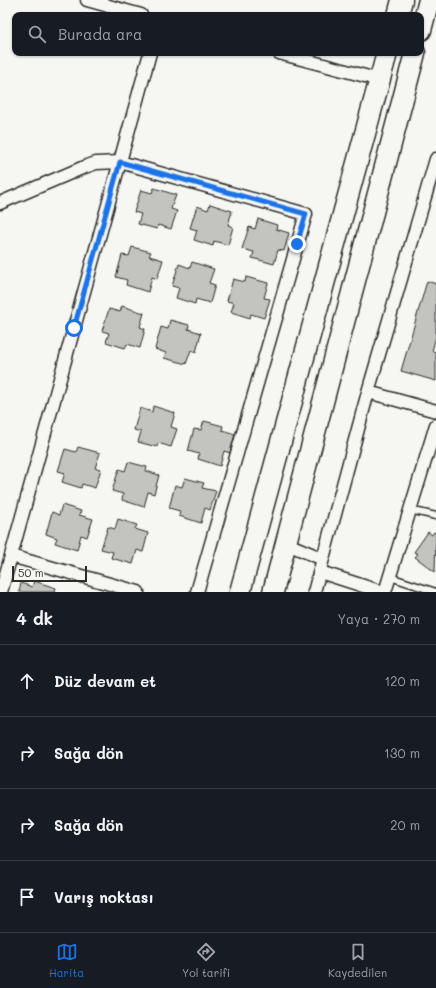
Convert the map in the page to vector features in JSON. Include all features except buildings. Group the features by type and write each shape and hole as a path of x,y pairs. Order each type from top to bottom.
{"highway":[{"path":"399,12 402,0"},
{"path":"424,19 429,0"},
{"path":"240,592 386,56"},
{"path":"273,592 414,56"}],"street":[{"path":"87,0 130,12"},
{"path":"1,590 149,56"},
{"path":"291,56 380,80"},
{"path":"314,592 368,392 436,159"},
{"path":"0,204 96,163 120,162 306,214 197,592"},
{"path":"368,392 436,411"},
{"path":"386,592 410,510 432,455 436,425"},
{"path":"285,543 323,559"},
{"path":"11,556 138,592"},
{"path":"320,572 382,592"}],"lane":[{"path":"410,510 436,516"},
{"path":"390,577 436,592"}],"route":[{"path":"74,328 120,162 306,214 297,244"}]}
